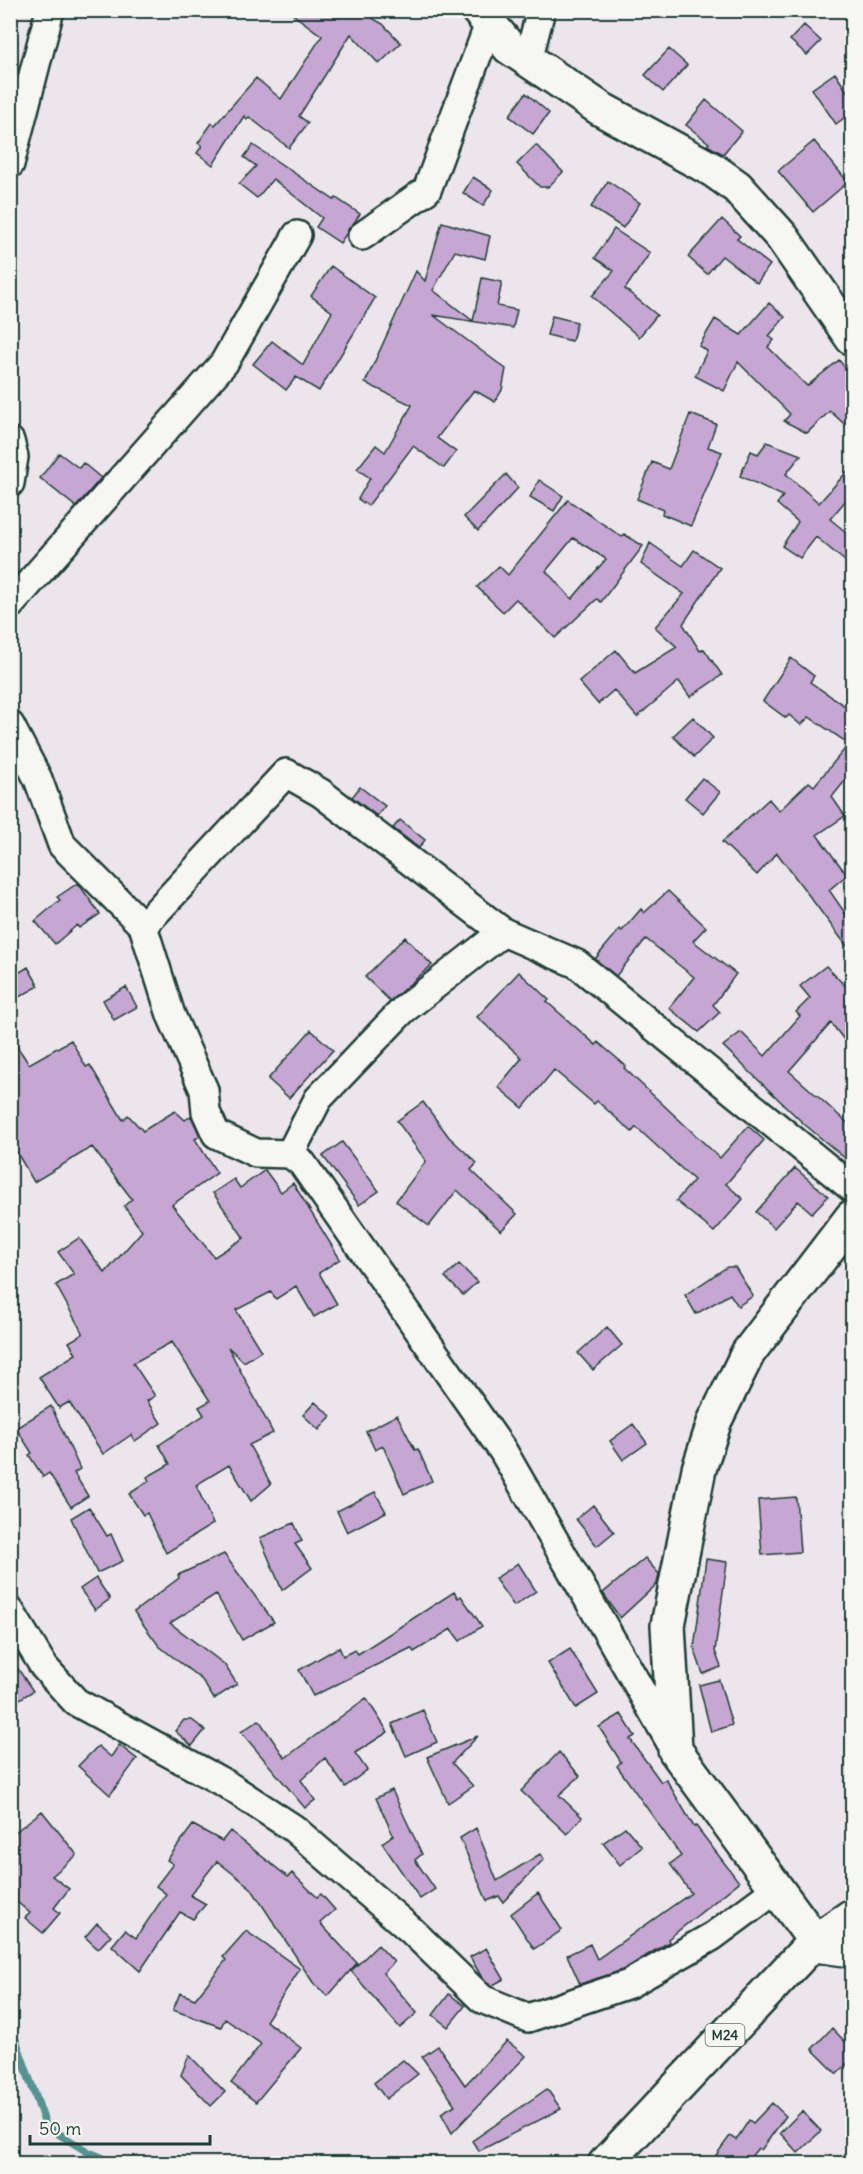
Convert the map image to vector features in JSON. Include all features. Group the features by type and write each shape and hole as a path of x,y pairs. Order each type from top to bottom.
{"street":[{"path":"10,164 50,10"},
{"path":"528,60 541,10"},
{"path":"484,17 509,47 528,60 601,109 713,170 737,187 782,237 852,338"},
{"path":"362,236 428,190 484,17"},
{"path":"10,605 224,363 297,235"},
{"path":"10,441 14,457 10,483"},
{"path":"10,725 38,779 62,845 143,926 171,1015 204,1090 206,1112 216,1134 256,1153 290,1154 302,1162 502,1451 675,1750 775,1890 815,1941 822,1949 852,1953"},
{"path":"143,926 286,773 321,793 503,932 577,964 852,1188"},
{"path":"290,1154 318,1099 403,1010 503,932"},
{"path":"675,1750 668,1625 699,1469 715,1420 748,1353 852,1217"},
{"path":"10,1611 44,1667 76,1702 226,1784 293,1828 412,1930 482,1999 528,2018 629,1984 713,1936 775,1890"},
{"name":"M24","path":"604,2163 815,1941 852,1916"}],"building":[{"path":"287,10 358,10 383,24 401,43 379,64 351,34 299,116 308,123 289,148 249,117 247,119 244,116 213,165 197,153 202,146 198,143 212,123 215,125 256,78 281,99 322,36"},
{"path":"804,25 821,41 807,55 790,40"},
{"path":"669,49 687,65 663,92 645,75"},
{"path":"835,73 852,99 852,112 836,124 812,89"},
{"path":"526,93 549,113 533,134 509,116"},
{"path":"706,100 742,131 723,154 707,145 709,143 686,125"},
{"path":"814,141 848,182 813,212 778,171"},
{"path":"253,145 334,200 336,198 360,214 340,243 316,227 322,218 273,179 257,198 239,184 256,166 244,157"},
{"path":"536,145 563,172 548,187 540,187 517,164"},
{"path":"473,177 493,190 483,206 463,193"},
{"path":"608,181 640,203 623,228 591,207"},
{"path":"722,219 740,236 737,239 770,265 757,283 722,256 707,274 688,257"},
{"path":"442,222 490,236 485,259 455,251 433,290 473,321 482,278 502,282 497,306 517,310 513,328 433,315 506,369 502,390 495,402 474,390 437,438 456,452 444,468 413,446 368,506 358,499 370,478 357,469 376,445 385,452 412,405 365,383 416,271 425,281"},
{"path":"614,229 650,253 625,289 657,315 639,337 592,296 614,271 595,258"},
{"path":"331,266 375,298 319,391 296,377 286,390 253,364 272,341 303,365 332,312 311,296"},
{"path":"769,303 785,317 769,336 774,340 768,347 807,386 839,360 852,377 852,431 830,411 807,433 784,421 790,414 738,362 724,391 695,376 707,351 699,346 715,319 741,335"},
{"path":"552,316 577,322 572,341 547,335"},
{"path":"690,414 716,424 708,447 722,452 691,526 662,514 663,510 637,499 652,462 669,469"},
{"path":"767,442 801,455 786,474 819,503 852,466 852,493 830,519 852,537 852,567 816,537 800,558 782,546 798,522 777,504 783,496 740,476 751,451 758,454"},
{"path":"59,453 79,468 83,463 101,478 76,507 40,478"},
{"path":"506,474 518,488 478,531 464,517"},
{"path":"539,480 563,496 554,511 530,497"},
{"path":"568,500 622,537 624,534 643,546 601,602 597,599 555,638 516,599 503,612 477,587 499,566 508,575","holes":["573,538 606,559 572,599 546,571"]},
{"path":"650,543 683,566 694,550 720,568 683,624 700,651 704,649 722,675 690,697 679,681 637,717 614,690 598,704 579,682 616,650 635,673 677,647 655,627 684,594 641,564"},
{"path":"791,658 814,676 810,682 852,711 852,772 832,797 845,816 817,835 847,875 829,890 852,923 852,953 777,853 757,875 722,842 769,799 779,811 809,782 814,786 849,744 809,717 801,725 789,715 786,718 763,701"},
{"path":"693,717 713,738 694,757 673,736"},
{"path":"702,778 720,792 703,813 685,798"},
{"path":"360,787 385,806 377,816 352,797"},
{"path":"400,820 425,840 419,848 393,828"},
{"path":"78,883 100,914 79,928 77,925 55,944 35,921 60,900 57,897"},
{"path":"668,891 706,927 693,941 736,974 713,1005 720,1012 699,1032 669,1008 694,977 646,939 616,976 595,959 620,929 622,931 641,909 644,913"},
{"path":"405,937 432,965 390,1001 365,977"},
{"path":"826,966 852,993 852,1050 831,1023 789,1071 852,1127 852,1164 804,1124 723,1046 741,1032 765,1056 800,1016 796,1012 810,998 800,986"},
{"path":"28,967 39,986 10,1002 10,978"},
{"path":"519,972 549,1000 547,1002 596,1045 598,1042 626,1066 624,1068 720,1158 748,1126 764,1140 726,1184 743,1199 714,1232 676,1201 694,1180 636,1127 632,1132 597,1101 594,1104 554,1070 523,1108 498,1087 522,1058 477,1017"},
{"path":"126,987 137,1007 114,1020 103,1000"},
{"path":"311,1030 333,1050 289,1098 268,1079"},
{"path":"10,1036 29,1064 71,1040 86,1067 90,1065 123,1120 128,1115 143,1131 175,1111 185,1120 191,1116 200,1136 195,1139 217,1173 172,1205 214,1257 244,1238 213,1193 234,1179 240,1188 265,1170 281,1192 293,1183 340,1259 319,1273 337,1304 314,1317 296,1286 276,1299 271,1292 236,1310 261,1351 244,1362 228,1347 273,1433 249,1445 271,1484 251,1501 229,1465 196,1485 213,1524 166,1553 147,1513 143,1515 129,1494 149,1481 147,1477 170,1464 159,1445 204,1415 199,1407 210,1401 172,1342 133,1363 155,1396 147,1401 161,1423 135,1441 131,1435 103,1454 69,1402 59,1408 39,1377 76,1354 69,1342 83,1334 56,1285 74,1274 58,1252 79,1238 105,1273 142,1231 124,1206 132,1199 92,1147 34,1182 10,1141"},
{"path":"423,1102 449,1137 477,1163 471,1170 517,1214 501,1231 457,1190 429,1226 396,1201 426,1161 397,1121"},
{"path":"342,1142 379,1191 359,1205 323,1156"},
{"path":"795,1168 828,1196 812,1213 798,1201 774,1228 756,1212"},
{"path":"459,1264 477,1282 463,1295 445,1277"},
{"path":"727,1267 735,1267 753,1296 738,1306 730,1294 696,1314 685,1295"},
{"path":"607,1327 622,1345 593,1370 578,1353"},
{"path":"315,1402 331,1416 319,1430 303,1415"},
{"path":"51,1406 80,1469 74,1473 88,1496 71,1507 49,1473 43,1477 29,1455 32,1453 16,1428"},
{"path":"397,1415 415,1450 418,1449 432,1481 404,1494 383,1446 375,1450 366,1431"},
{"path":"633,1424 647,1443 623,1460 610,1441"},
{"path":"375,1492 386,1512 347,1532 337,1511"},
{"path":"796,1497 800,1552 762,1555 758,1500"},
{"path":"593,1505 614,1532 597,1546 576,1519"},
{"path":"89,1507 107,1536 111,1534 123,1561 97,1573 71,1518"},
{"path":"294,1523 302,1541 295,1544 312,1568 282,1590 260,1538"},
{"path":"224,1554 274,1622 242,1640 216,1594 170,1623 224,1664 237,1684 214,1699 202,1680 159,1646 134,1612 179,1578 178,1575"},
{"path":"645,1558 659,1574 657,1584 620,1618 603,1593"},
{"path":"706,1559 727,1562 715,1651 721,1667 703,1674 694,1648"},
{"path":"518,1563 536,1591 514,1606 495,1579"},
{"path":"96,1578 110,1599 95,1610 80,1589"},
{"path":"454,1592 458,1598 461,1596 482,1626 460,1641 451,1629 414,1652 411,1648 313,1696 299,1670 339,1647 343,1656 355,1650 358,1654"},
{"path":"570,1649 598,1694 576,1708 548,1663"},
{"path":"10,1657 33,1691 10,1705"},
{"path":"719,1680 732,1725 711,1732 699,1685"},
{"path":"366,1698 388,1732 355,1753 367,1770 345,1787 325,1758 301,1780 315,1800 305,1808 241,1732 259,1720 285,1758"},
{"path":"423,1710 437,1742 406,1756 392,1724"},
{"path":"621,1714 635,1736 630,1739 661,1782 666,1779 694,1827 696,1826 739,1882 668,1939 669,1942 623,1970 580,1984 567,1955 590,1944 597,1959 691,1893 670,1864 681,1856 617,1766 621,1762 599,1727"},
{"path":"184,1720 192,1720 205,1730 192,1746 175,1731"},
{"path":"478,1736 452,1763 473,1786 448,1803 427,1757"},
{"path":"119,1745 137,1759 110,1795 78,1766 98,1746 111,1757"},
{"path":"559,1752 580,1776 559,1795 582,1817 567,1834 521,1791"},
{"path":"392,1790 422,1854 415,1860 435,1889 420,1899 382,1843 393,1835 376,1798"},
{"path":"42,1811 77,1855 52,1876 69,1889 54,1908 60,1913 43,1933 25,1918 30,1913 10,1896 10,1836"},
{"path":"193,1825 222,1841 230,1831 288,1877 292,1873 317,1897 321,1894 335,1910 320,1923 357,1963 328,1996 314,1984 251,1888 217,1861 190,1895 206,1904 193,1919 180,1912 140,1971 112,1946 125,1930 136,1938 166,1894 156,1886 173,1864 167,1860"},
{"path":"625,1827 642,1847 620,1865 603,1843"},
{"path":"476,1828 497,1881 540,1854 544,1859 503,1902 499,1896 487,1901 460,1838"},
{"path":"538,1893 562,1930 534,1949 511,1914"},
{"path":"97,1923 111,1935 98,1949 85,1937"},
{"path":"246,1931 300,1969 266,2021 301,2048 256,2102 231,2083 261,2044 225,2019 221,2027 173,2010 180,1993 195,1999 226,1960 223,1957"},
{"path":"378,1945 394,1962 383,1973 417,2013 400,2028 351,1971"},
{"path":"486,1948 504,1979 491,1986 481,1976 470,1957"},
{"path":"449,1994 465,2006 448,2027 433,2015"},
{"path":"832,2028 852,2049 852,2059 837,2074 812,2049"},
{"path":"507,2041 526,2056 452,2133 441,2113 455,2105 422,2057 438,2046 465,2085"},
{"path":"189,2055 225,2092 211,2106 181,2075"},
{"path":"403,2060 418,2074 386,2099 374,2083"},
{"path":"547,2089 561,2109 479,2151 472,2141"},
{"path":"772,2103 786,2116 761,2150 758,2148 746,2163 726,2163 716,2155 730,2136 736,2140 749,2120 753,2123"},
{"path":"802,2111 821,2131 798,2153 780,2133"}],"waterway":[{"path":"10,2024 46,2126 88,2152 117,2164"}]}
